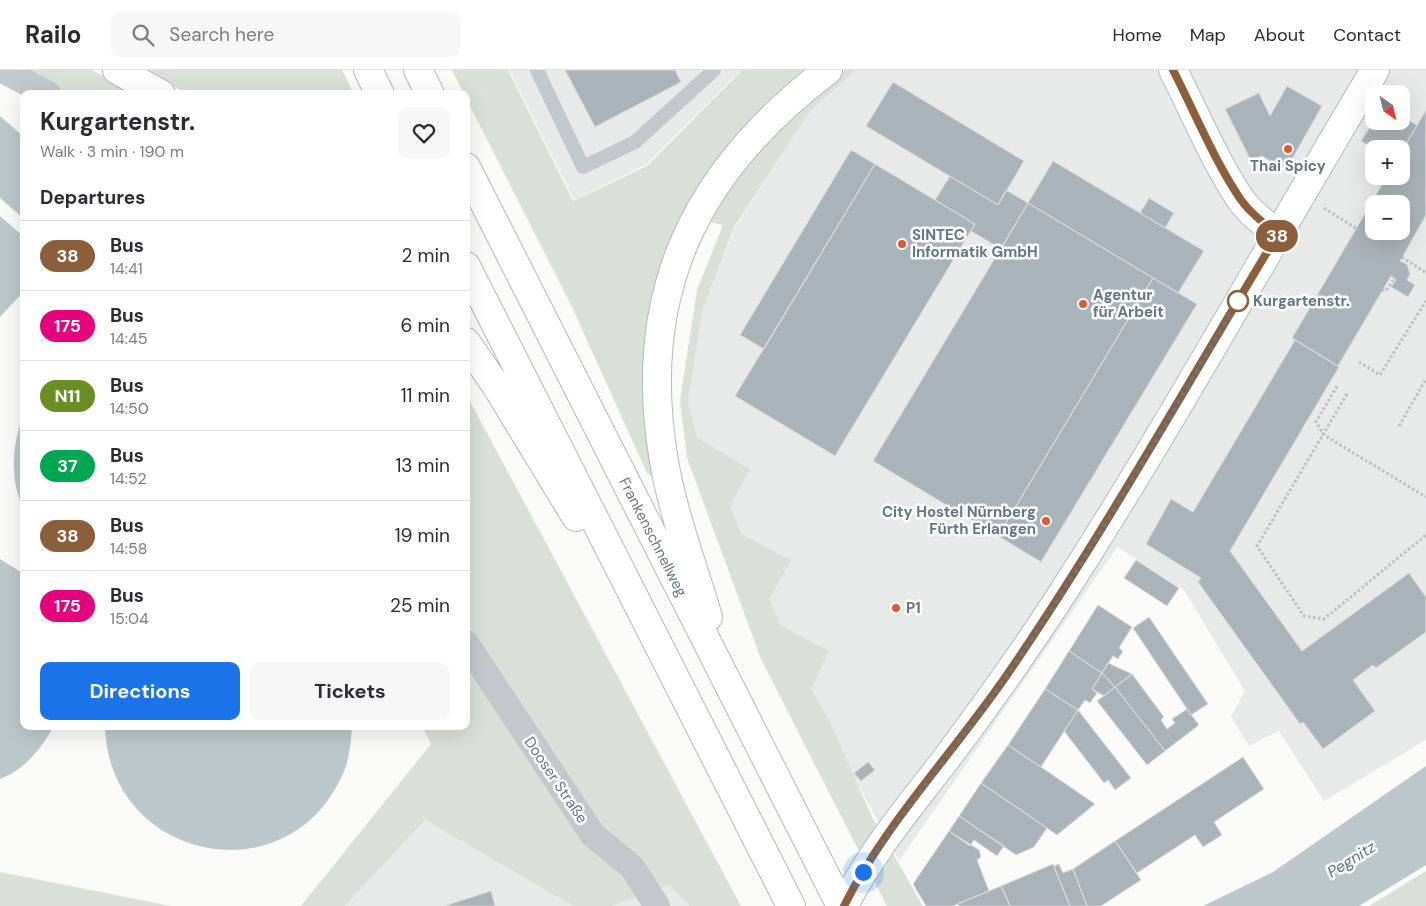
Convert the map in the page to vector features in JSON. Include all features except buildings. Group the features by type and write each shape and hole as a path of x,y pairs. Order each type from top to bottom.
{"main road":[{"path":"117,70 154,90"},
{"path":"368,70 378,90"},
{"path":"418,70 428,90"},
{"path":"726,679 664,463 656,392 660,324 676,263 692,224 712,189 734,158 762,128 828,70"},
{"path":"1173,70 1214,153 1241,200 1256,217 1278,234"},
{"path":"843,906 883,843 988,703 1058,599 1375,70"},
{"name":"Frankenschnellweg","path":"470,174 843,906"},
{"path":"470,274 791,906"},
{"path":"470,348 497,387 550,477 651,632"}],"street":[{"path":"2,70 40,90"},
{"name":"Dooser Straße","path":"470,649 593,835 632,867 657,906"}],"lane":[{"path":"537,70 584,167 635,142 714,70"}],"path":[{"path":"1302,193 1357,229"},
{"path":"1403,259 1426,272"},
{"path":"1382,290 1386,292 1394,278"},
{"path":"1359,362 1380,375 1426,301"},
{"path":"1399,426 1426,379"},
{"path":"1337,386 1316,422 1324,435 1426,497"},
{"path":"1347,394 1258,546 1304,616 1324,619 1426,535"}],"shaded area":[{"path":"22,70 92,70 130,90 59,90"},
{"path":"144,70 342,70 352,90 181,90"},
{"path":"452,70 508,70 573,201 647,166 742,70 856,70 810,111 734,227 702,312 688,401 697,438 750,469 730,506 741,534 791,560 769,599 781,626 829,651 811,689 830,722 873,819 923,906 887,906 761,659 687,458 680,401 697,290 723,225 683,216 660,269 650,302 646,327 643,378 647,429 656,479 647,473 572,307 470,106 470,90 462,90"},
{"path":"509,70 741,70 647,164 574,200"},
{"path":"855,70 1426,70 1426,740 1324,801 1279,731 1249,746 1231,717 1245,691 1184,590 1117,547 899,861 711,509 688,400 702,311 735,227 810,110"},
{"path":"470,401 741,906 689,906 670,885 611,906 573,906 425,820 345,906 301,906 431,744 424,730 470,730"},
{"path":"425,820 573,906 345,906"},
{"path":"1426,871 1426,906 1369,906"},
{"path":"0,872 171,906 0,906"},
{"path":"670,885 689,906 611,906"}],"water":[{"path":"0,116 20,134 20,216 0,198"},
{"path":"0,216 20,234 20,295 0,317"},
{"path":"20,425 20,501 14,474 17,437"},
{"path":"0,559 20,572 20,730 52,730 25,764 0,779"},
{"path":"106,730 352,730 344,772 315,816 280,839 242,849 203,847 166,833 135,807 114,771"},
{"name":"Pegnitz","path":"1426,766 1426,865 1359,906 1203,906 1273,872"}],"bus line":[{"name":"38","path":"844,906 863,872 889,834 994,695 1058,599 1105,524 1278,234 1256,217 1241,200 1214,153 1173,70"}],"place":[{"name":"Thai Spicy","path":"1288,149"},
{"name":"SINTEC Informatik GmbH","path":"902,244"},
{"name":"Kurgartenstr.","path":"1238,301"},
{"name":"Agentur für Arbeit","path":"1083,304"},
{"name":"City Hostel Nürnberg Fürth Erlangen","path":"1046,521"},
{"name":"P1","path":"896,608"}],"route":[{"path":"863,872 894,826 994,695 1058,599 1238,301"}]}
